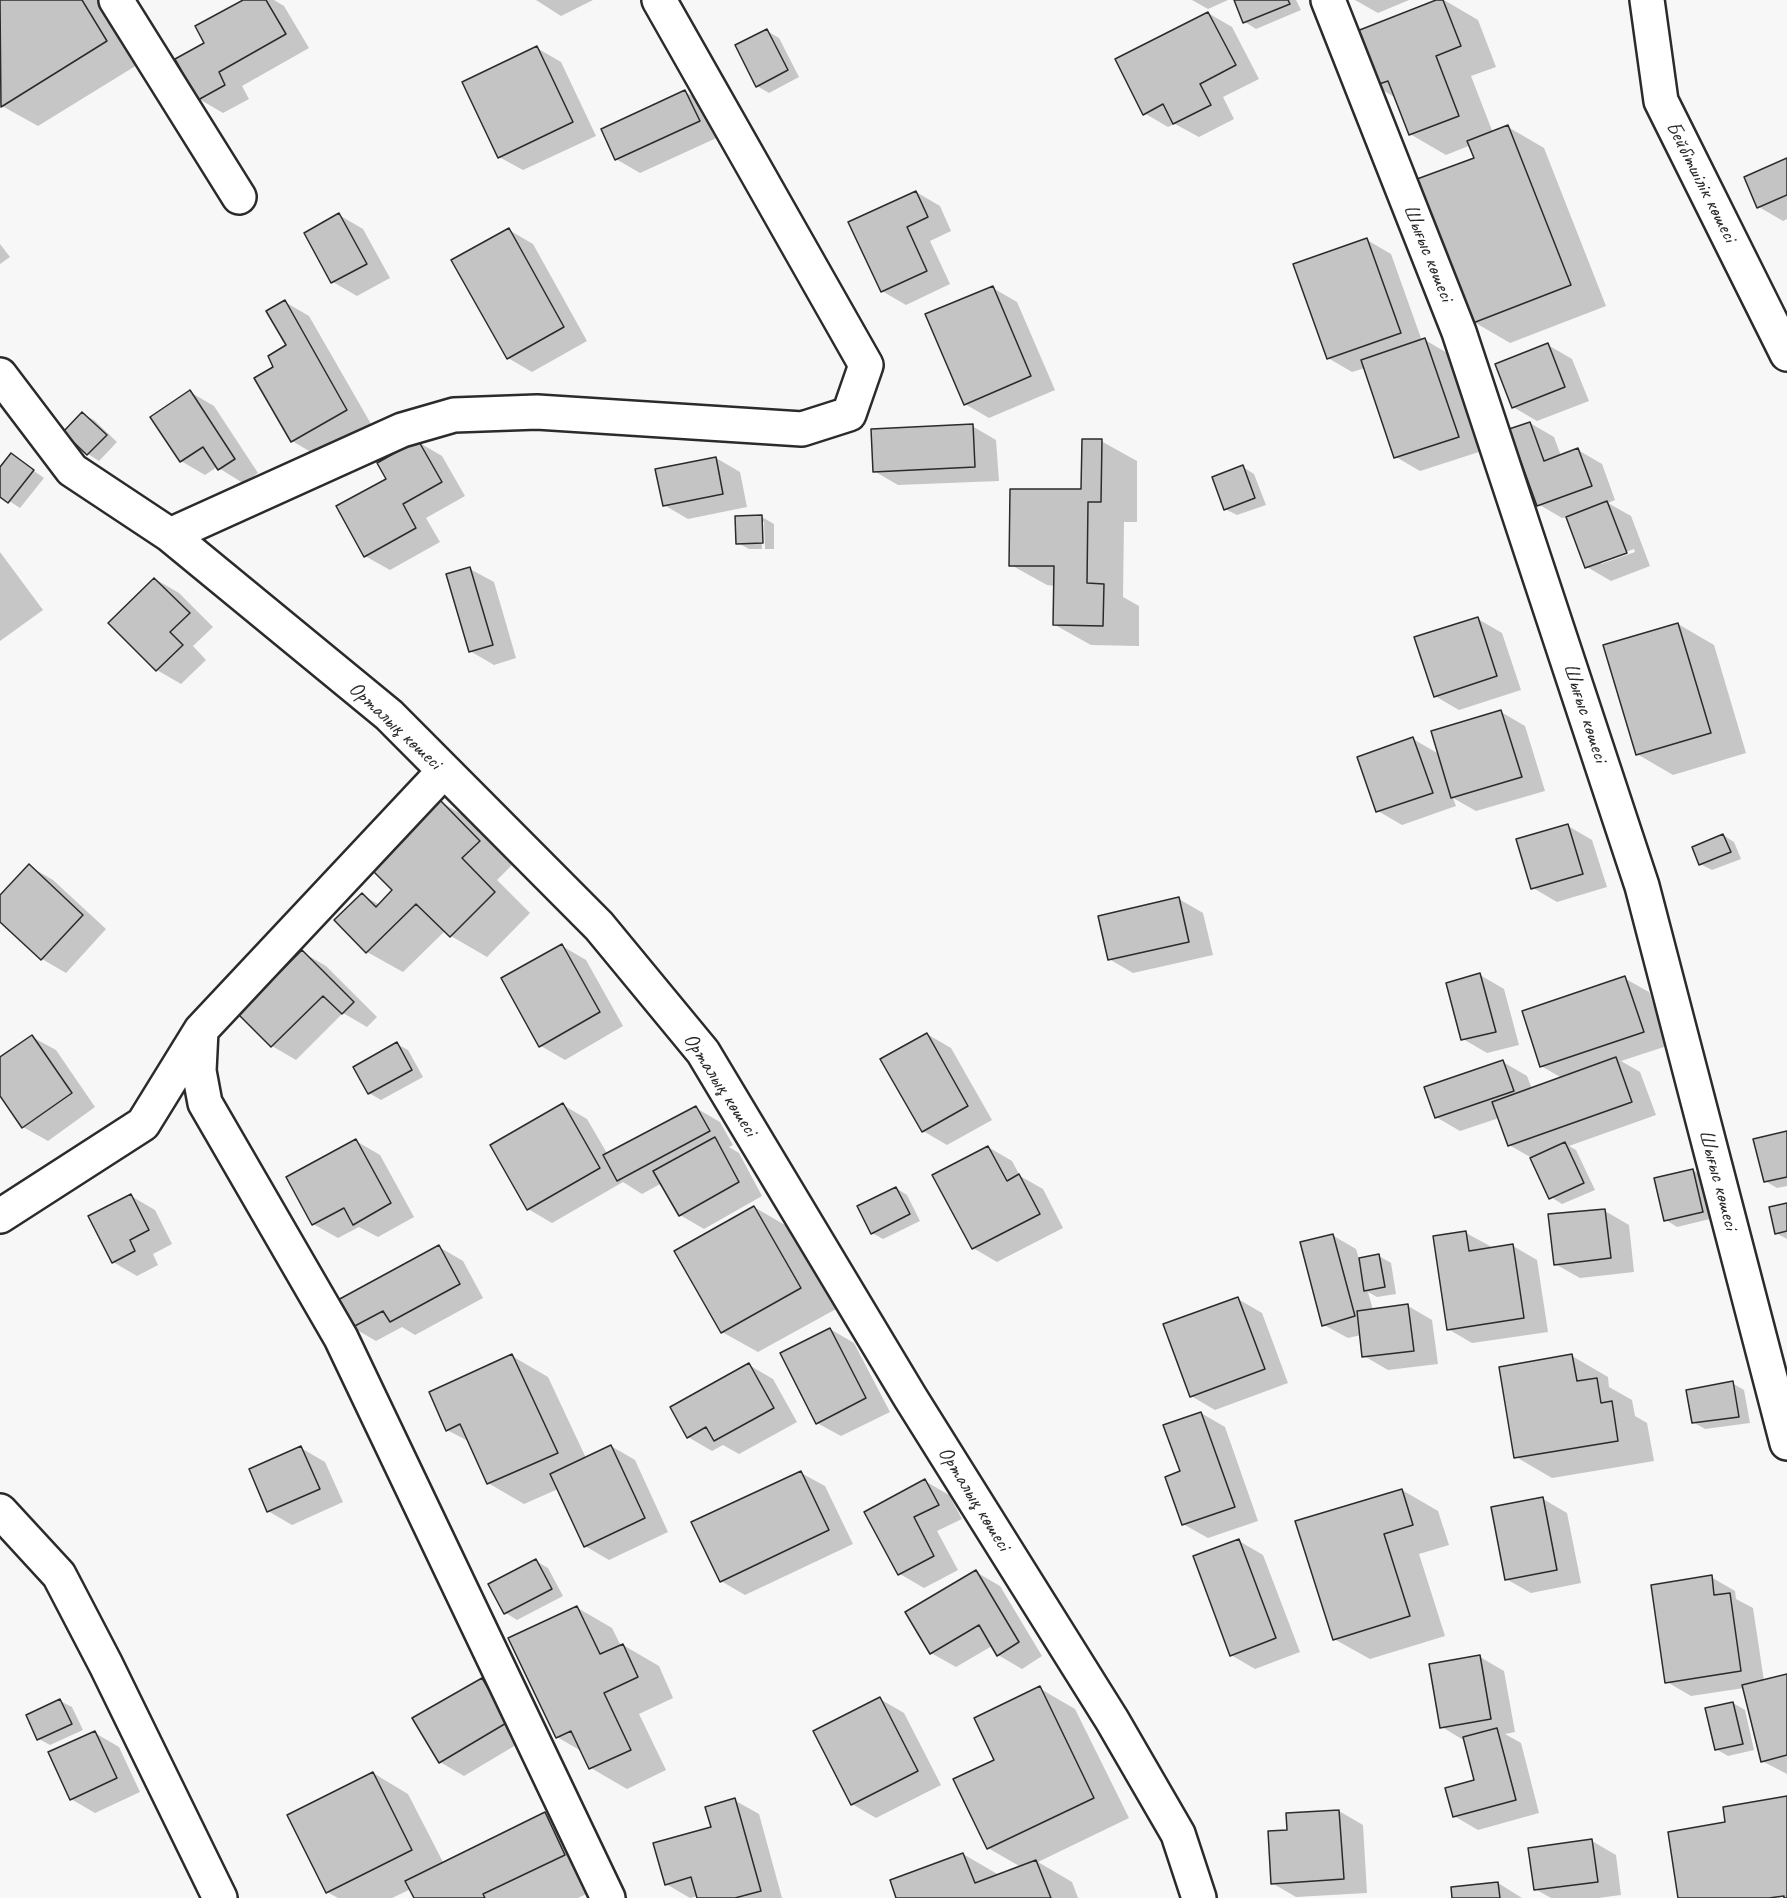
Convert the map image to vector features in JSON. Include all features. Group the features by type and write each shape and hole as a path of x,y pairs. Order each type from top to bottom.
{"street":[{"path":"116,0 239,197"},
{"path":"170,535 402,430 454,415 537,412 802,429 849,414 866,365 659,0"},
{"name":"Шығыс көшесі","path":"1328,0 1459,332 1642,886 1787,1443"},
{"name":"Бейбітшілік көшесі","path":"1647,0 1661,101 1787,354"},
{"name":"Орталық көшесі","path":"0,375 72,470 170,535 389,715 599,926 703,1052 910,1397 1112,1720 1178,1834 1199,1898"},
{"path":"0,1216 143,1124 201,1030 444,771"},
{"path":"201,1030 199,1071 205,1102 341,1338 608,1898"},
{"path":"0,1511 59,1575 112,1676 220,1898"}],"building":[{"path":"0,0 82,0 107,41 1,107"},
{"path":"243,0 266,0 286,34 219,72 225,85 198,100 175,59 204,43 195,26"},
{"path":"1234,0 1288,0 1290,4 1243,23"},
{"path":"1436,0 1443,0 1461,46 1436,56 1459,116 1409,135 1388,81 1373,86 1352,33"},
{"path":"1208,12 1236,65 1200,84 1211,105 1173,124 1163,104 1143,115 1115,59"},
{"path":"767,29 788,70 756,87 735,45"},
{"path":"537,46 573,122 498,158 462,82"},
{"path":"685,90 700,121 615,160 601,129"},
{"path":"1508,125 1571,285 1473,323 1417,179 1474,158 1467,141"},
{"path":"1787,158 1787,195 1757,208 1744,177"},
{"path":"916,191 928,217 907,227 927,271 881,292 848,222"},
{"path":"339,213 367,264 331,283 304,233"},
{"path":"509,228 564,327 507,359 451,260"},
{"path":"1367,238 1401,333 1327,359 1293,264"},
{"path":"993,286 1031,376 964,405 925,314"},
{"path":"285,300 347,410 291,442 254,378 273,367 268,356 286,345 266,311"},
{"path":"1425,338 1459,437 1394,458 1361,360"},
{"path":"1548,343 1565,387 1512,408 1495,364"},
{"path":"190,390 235,459 218,470 203,447 180,462 150,417"},
{"path":"82,412 107,435 87,455 63,432"},
{"path":"1530,422 1544,461 1578,448 1592,486 1537,506 1509,429"},
{"path":"973,424 975,467 873,472 871,429"},
{"path":"1082,439 1102,439 1101,502 1088,502 1087,583 1104,584 1103,626 1053,625 1054,566 1009,566 1010,489 1081,489"},
{"path":"418,440 442,482 403,504 416,528 364,557 336,506 386,479 377,463"},
{"path":"11,453 34,470 8,503 0,497 0,467"},
{"path":"716,457 723,494 663,506 655,469"},
{"path":"1243,465 1255,498 1224,510 1212,477"},
{"path":"1607,501 1627,553 1585,568 1566,517"},
{"path":"762,515 763,543 736,544 735,516"},
{"path":"470,567 493,645 469,652 446,574"},
{"path":"154,578 190,613 170,632 183,645 156,671 108,623"},
{"path":"1478,617 1497,676 1434,697 1414,637"},
{"path":"1678,623 1711,733 1636,755 1603,645"},
{"path":"1501,710 1522,777 1451,798 1431,731"},
{"path":"1413,737 1433,793 1376,812 1357,757"},
{"path":"439,799 480,841 462,858 495,892 450,937 416,904 366,953 334,920 362,893 376,907 392,890 370,868"},
{"path":"1568,824 1583,874 1531,889 1516,839"},
{"path":"1723,834 1731,852 1699,865 1692,847"},
{"path":"29,864 83,915 41,960 0,922 0,895"},
{"path":"1179,897 1189,942 1108,960 1098,916"},
{"path":"562,944 600,1012 539,1047 501,978"},
{"path":"302,950 354,1002 342,1014 323,996 271,1047 238,1014"},
{"path":"1480,973 1496,1032 1461,1040 1446,983"},
{"path":"1625,976 1644,1032 1540,1067 1522,1011"},
{"path":"927,1033 968,1106 922,1132 880,1059"},
{"path":"32,1035 72,1093 22,1128 0,1096 0,1057"},
{"path":"397,1042 412,1070 368,1094 353,1067"},
{"path":"1616,1057 1632,1102 1508,1146 1492,1102"},
{"path":"1503,1060 1514,1091 1435,1118 1424,1087"},
{"path":"563,1103 600,1168 527,1210 490,1145"},
{"path":"696,1106 710,1131 617,1181 603,1155"},
{"path":"1787,1131 1787,1177 1764,1182 1753,1139"},
{"path":"715,1137 739,1182 679,1216 653,1171"},
{"path":"356,1139 391,1203 353,1225 344,1208 312,1225 286,1177"},
{"path":"1565,1142 1584,1183 1549,1199 1530,1158"},
{"path":"988,1146 1007,1181 1019,1174 1040,1214 972,1249 932,1175"},
{"path":"1693,1169 1703,1212 1664,1221 1654,1178"},
{"path":"896,1187 910,1214 871,1234 857,1206"},
{"path":"131,1194 149,1230 130,1240 135,1251 112,1263 88,1216"},
{"path":"1787,1203 1787,1231 1775,1234 1769,1207"},
{"path":"754,1206 801,1288 721,1333 674,1251"},
{"path":"1605,1209 1611,1258 1554,1265 1548,1214"},
{"path":"1466,1231 1469,1251 1513,1244 1524,1318 1447,1330 1433,1236"},
{"path":"1333,1234 1355,1316 1322,1326 1300,1242"},
{"path":"439,1245 460,1284 390,1322 383,1311 351,1328 336,1301"},
{"path":"1379,1254 1385,1287 1364,1291 1359,1258"},
{"path":"1238,1297 1265,1369 1190,1397 1163,1324"},
{"path":"1408,1304 1414,1351 1362,1357 1357,1311"},
{"path":"830,1328 866,1398 816,1424 780,1353"},
{"path":"512,1354 558,1453 487,1484 460,1424 446,1431 429,1392"},
{"path":"1572,1354 1577,1381 1597,1378 1601,1403 1612,1401 1618,1441 1514,1458 1499,1367"},
{"path":"749,1363 774,1408 714,1441 706,1427 687,1438 670,1407"},
{"path":"1733,1381 1739,1417 1692,1423 1686,1390"},
{"path":"1201,1412 1235,1507 1182,1525 1165,1477 1180,1471 1163,1425"},
{"path":"611,1445 645,1518 584,1547 550,1474"},
{"path":"301,1446 320,1489 267,1512 249,1469"},
{"path":"801,1471 829,1530 720,1582 691,1522"},
{"path":"925,1479 939,1505 914,1517 934,1556 898,1575 864,1512"},
{"path":"1402,1489 1413,1525 1384,1534 1410,1616 1333,1640 1295,1521"},
{"path":"1543,1497 1557,1570 1505,1580 1491,1507"},
{"path":"1239,1539 1276,1638 1230,1656 1193,1556"},
{"path":"536,1559 552,1589 504,1614 488,1584"},
{"path":"976,1570 1019,1642 997,1656 979,1625 930,1654 905,1612"},
{"path":"1712,1575 1714,1595 1730,1593 1741,1671 1665,1683 1651,1585"},
{"path":"577,1606 600,1654 623,1644 638,1677 604,1693 631,1750 589,1769 571,1731 556,1738 508,1638"},
{"path":"1480,1655 1491,1719 1440,1728 1429,1664"},
{"path":"1787,1674 1787,1755 1761,1762 1742,1685"},
{"path":"482,1678 508,1722 439,1763 412,1718"},
{"path":"1040,1686 1094,1798 987,1849 953,1779 994,1760 974,1718"},
{"path":"880,1697 918,1771 851,1805 813,1731"},
{"path":"60,1699 72,1724 37,1740 26,1715"},
{"path":"1733,1702 1743,1744 1715,1750 1705,1708"},
{"path":"1497,1728 1516,1800 1453,1817 1445,1788 1474,1780 1463,1737"},
{"path":"95,1731 117,1778 70,1800 48,1752"},
{"path":"373,1772 412,1850 326,1893 287,1815"},
{"path":"1787,1796 1787,1898 1784,1896 1678,1898 1668,1832 1725,1822 1723,1807"},
{"path":"735,1798 761,1891 735,1898 697,1898 691,1877 665,1885 653,1843 711,1827 705,1807"},
{"path":"1339,1810 1344,1879 1271,1884 1268,1831 1287,1830 1286,1813"},
{"path":"545,1812 565,1855 483,1894 485,1898 414,1898 405,1881"},
{"path":"1592,1839 1598,1882 1534,1890 1528,1848"},
{"path":"963,1853 975,1883 1036,1860 1051,1898 896,1898 890,1880"},
{"path":"1498,1882 1500,1898 1452,1898 1451,1887"}]}
